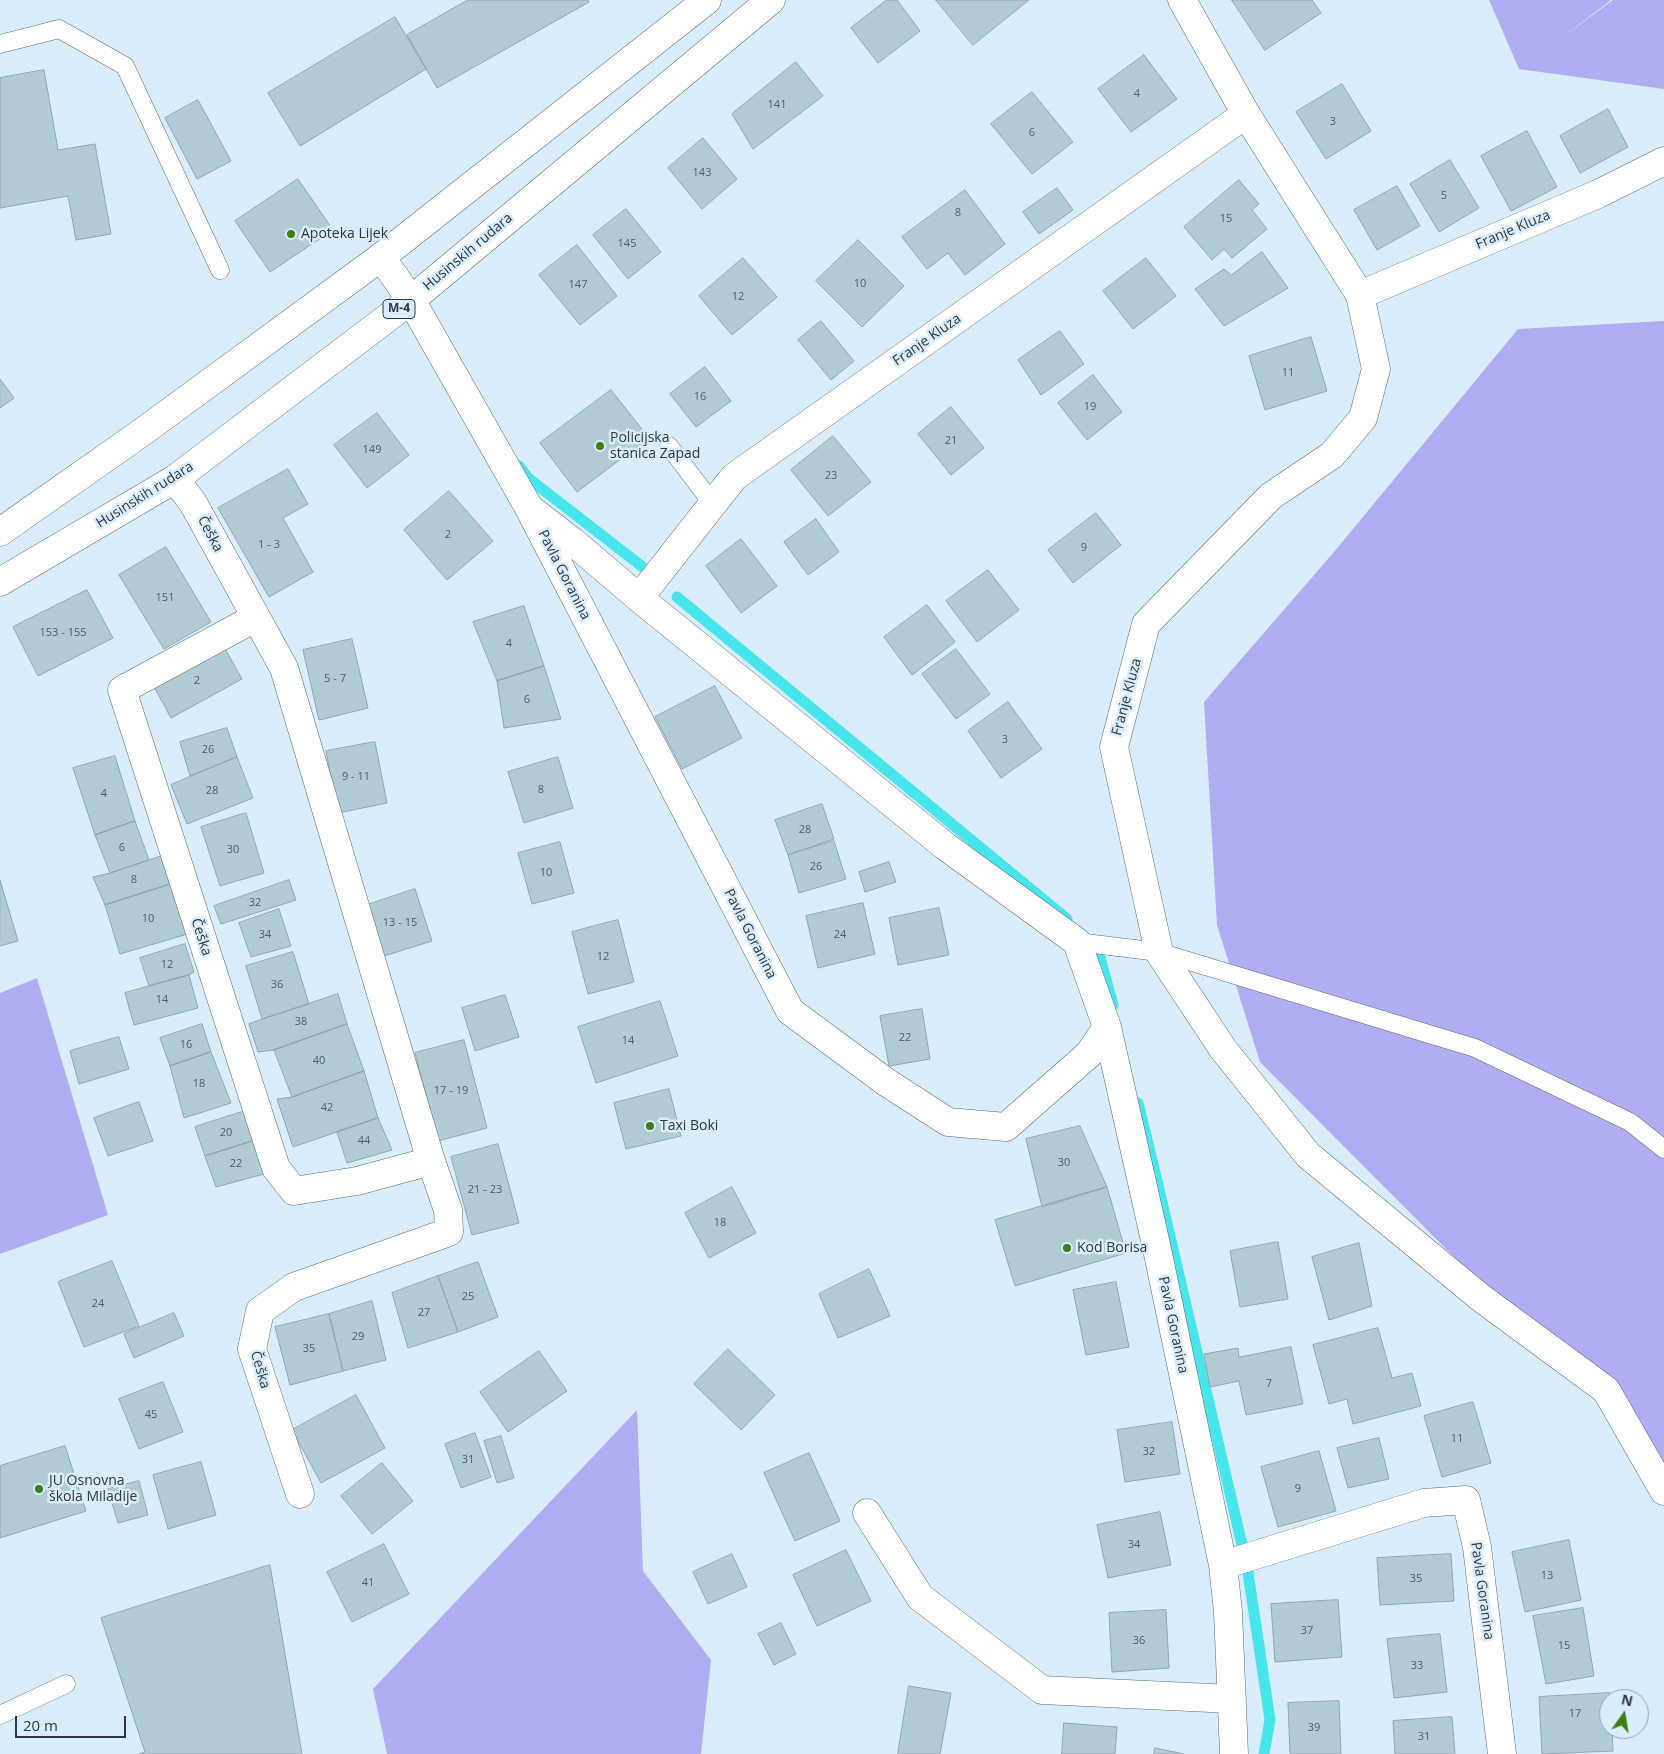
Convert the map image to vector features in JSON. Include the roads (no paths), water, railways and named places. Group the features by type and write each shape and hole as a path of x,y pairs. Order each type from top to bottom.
{"street":[{"path":"0,532 141,433 381,257 707,0"},
{"name":"Husinskih rudara","path":"0,582 175,479 411,300 771,0"},
{"name":"Franje Kluza","path":"1159,952 1114,748 1146,624 1271,496 1332,455 1363,418 1376,368 1360,295 1246,114 1182,0"},
{"name":"Franje Kluza","path":"639,598 734,476 1246,114"},
{"name":"Franje Kluza","path":"1360,295 1598,194 1664,161"},
{"name":"Pavla Goranina","path":"381,257 411,300 529,508 790,1011 886,1082 948,1122 1006,1126 1089,1054 1107,1027"},
{"name":"Češka","path":"175,479 193,502 284,668 431,1161 448,1210 449,1232 294,1287 260,1311 252,1349 300,1494"},
{"name":"Pavla Goranina","path":"529,508 572,541 639,598 945,846 1077,942 1107,1027 1157,1249 1223,1565 1228,1612 1234,1754"},
{"name":"Češka","path":"255,618 122,690 124,700 276,1168 294,1191 357,1182 431,1161"},
{"path":"1159,952 1223,1049 1308,1155 1481,1298 1606,1390 1664,1491"},
{"name":"Pavla Goranina","path":"1223,1565 1424,1503 1466,1500 1478,1547 1502,1754"},
{"path":"867,1513 920,1597 1042,1690 1232,1699"}],"lane":[{"path":"0,44 59,29 125,66 220,270"},
{"path":"669,446 713,504"},
{"path":"1077,942 1159,952 1475,1048 1630,1122 1664,1150"},
{"path":"0,1715 66,1684"}],"waterway":[{"path":"519,466 528,478 648,571"},
{"path":"677,597 1067,919"},
{"path":"1093,940 1096,943 1113,1005"},
{"path":"1138,1103 1247,1566 1270,1720 1264,1754"}],"place":[{"name":"Apoteka Lijek","path":"291,234"},
{"name":"Policijska stanica Zapad","path":"600,446"},
{"name":"Taxi Boki","path":"650,1126"},
{"name":"Kod Borisa","path":"1067,1248"},
{"name":"JU Osnovna škola Miladije","path":"39,1489"}]}
